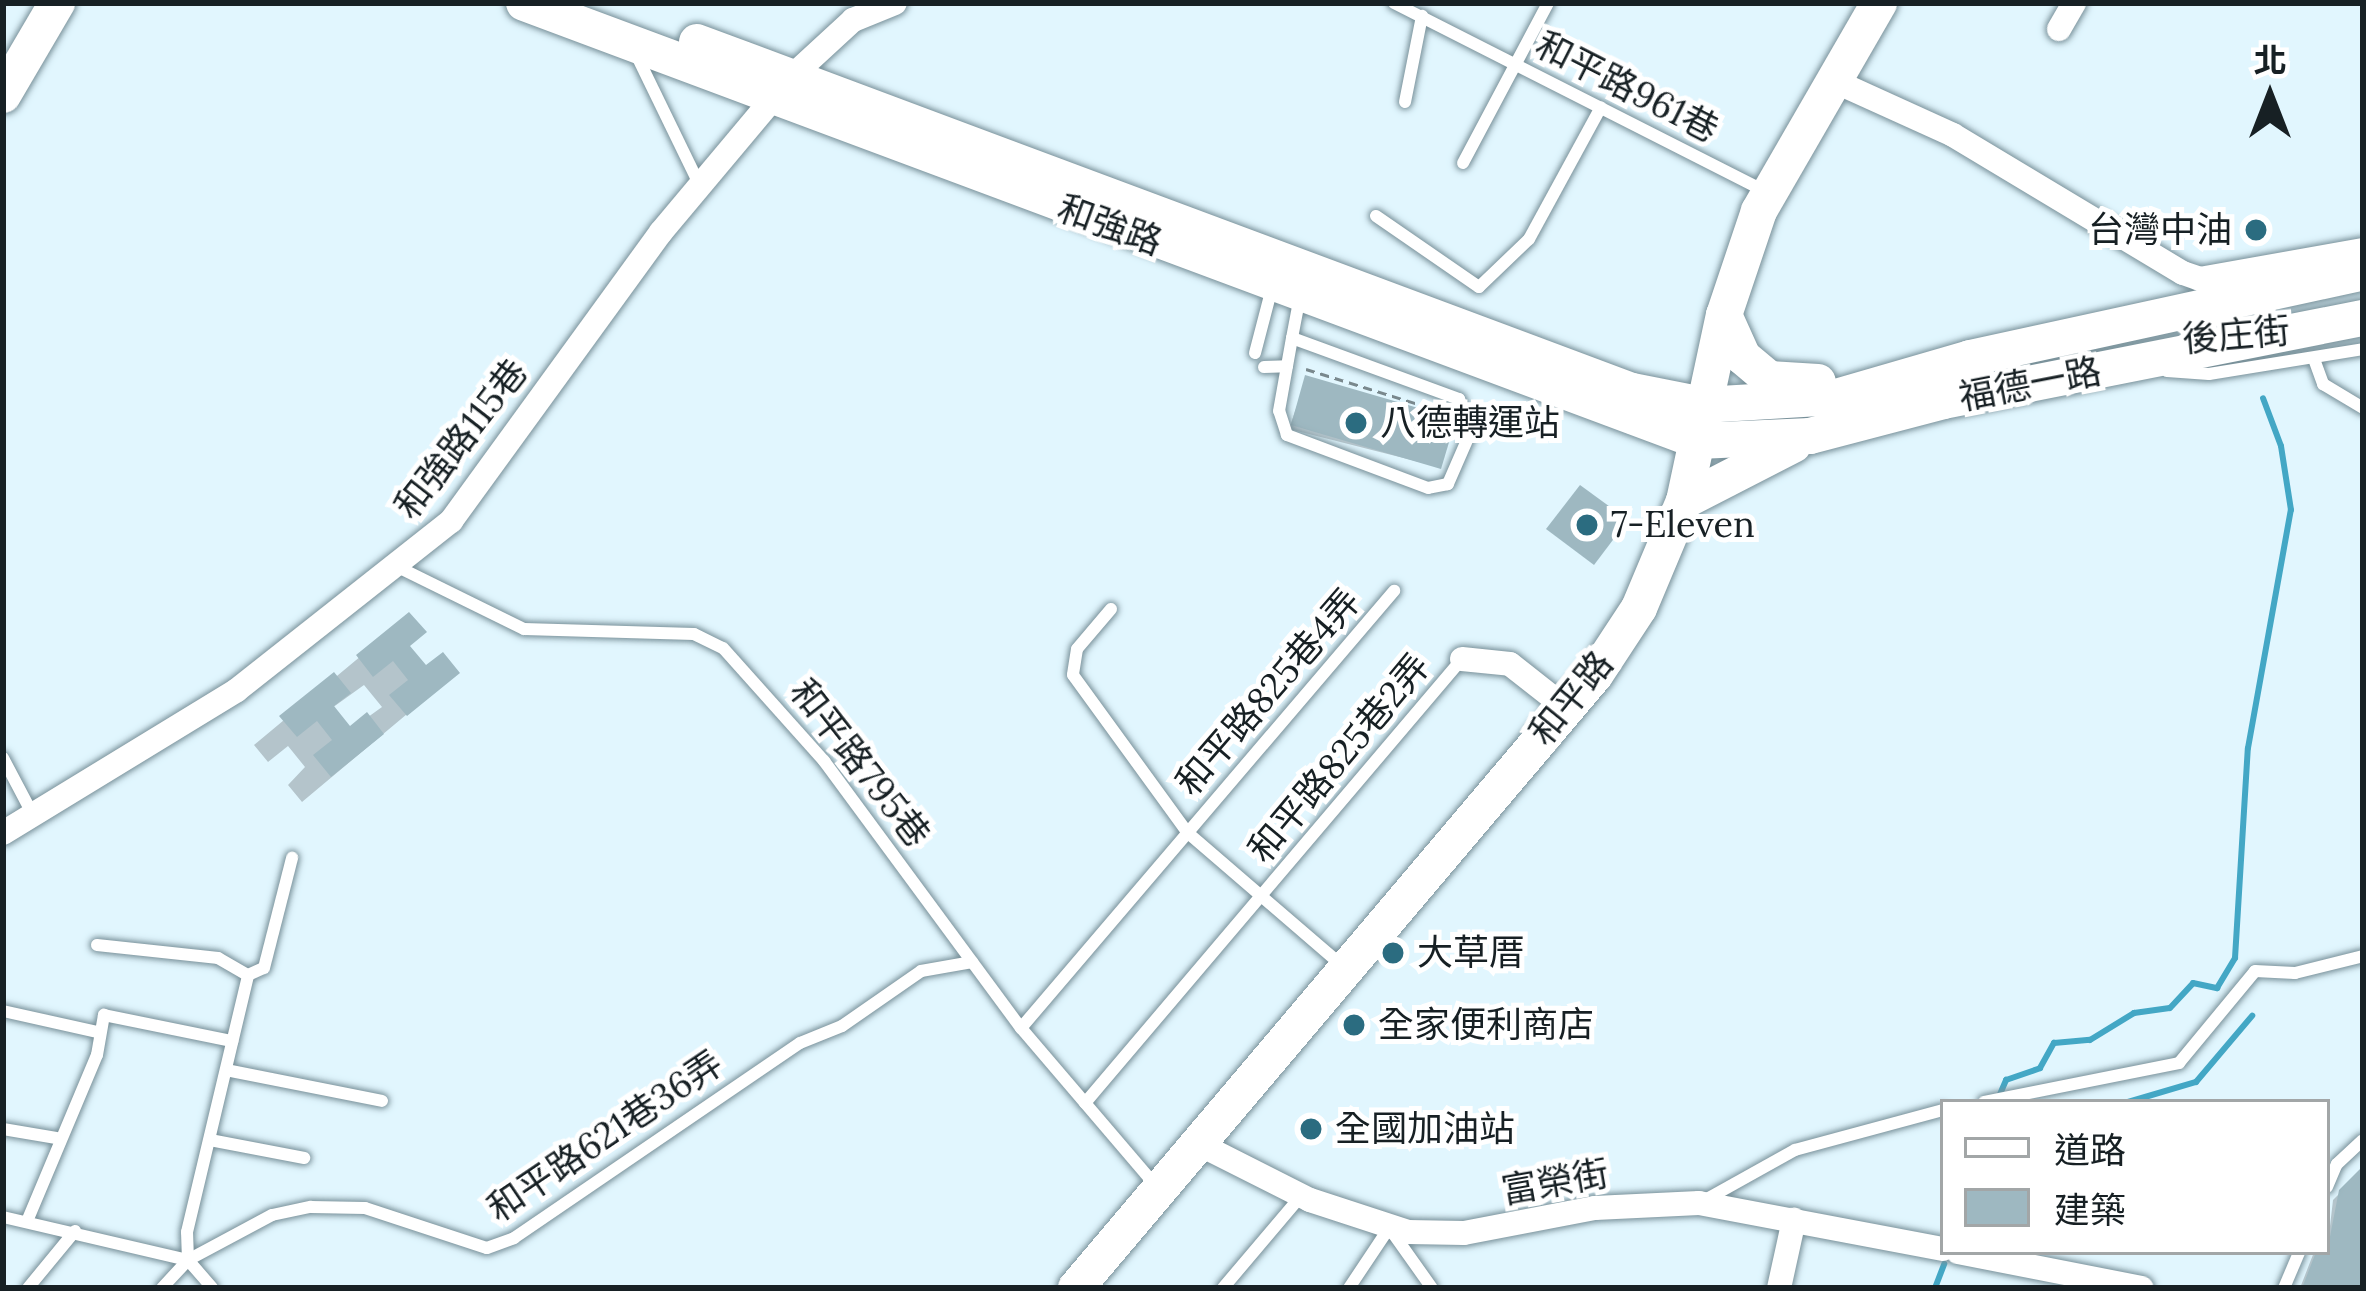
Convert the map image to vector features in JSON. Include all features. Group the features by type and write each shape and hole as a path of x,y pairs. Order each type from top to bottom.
{"street":[{"path":"3,95 57,3"},
{"name":"和強路","path":"524,3 631,43 782,88"},
{"name":"和強路","path":"592,3 782,88 1291,278 1632,391 1700,423"},
{"name":"和強路115巷","path":"3,833 238,689 400,568 451,521 700,186 782,88 853,20 895,3"},
{"name":"和平路","path":"1076,1288 1157,1186 1565,708 1639,608 1684,501 1724,315 1768,192 1879,3"},
{"path":"2059,29 2074,3"},
{"path":"1832,80 1953,135 2182,273 2214,277 2363,250"},
{"name":"福德一路","path":"1700,423 1836,397 1970,358 2363,272"},
{"path":"1724,315 1743,357 1786,382 1970,358"},
{"name":"福德一路","path":"1700,423 1810,436 2112,367 2363,318"},
{"path":"1684,501 1810,436"},
{"path":"1462,658 1510,664 1565,708"},
{"name":"富榮街","path":"1196,1142 1301,1196 1389,1228 1464,1233 1595,1208 1699,1203 1940,1248"},
{"path":"1779,1288 1794,1220"},
{"path":"1973,1255 2142,1288"}],"lane":[{"name":"和平路961巷","path":"1394,3 1768,192"},
{"path":"1463,163 1521,66 1548,3"},
{"path":"1405,102 1414,10"},
{"path":"631,43 700,186"},
{"path":"1376,216 1479,286 1492,280 1529,239 1601,107"},
{"path":"1291,278 1292,338 1280,422 1297,442 1428,488 1456,475 1471,431 1459,399 1292,338"},
{"path":"1255,353 1291,278"},
{"name":"後庄街","path":"2112,367 2209,374 2363,349"},
{"path":"2314,359 2323,384 2363,408"},
{"path":"1264,367 1287,366"},
{"name":"和平路795巷","path":"400,568 524,629 694,634 722,648 824,760 1021,1028 1157,1186"},
{"name":"和平路825巷4弄","path":"1021,1028 1394,591"},
{"path":"1112,609 1077,649 1073,675 1188,833 1345,968"},
{"name":"和平路825巷2弄","path":"1085,1102 1462,658"},
{"path":"3,758 32,813"},
{"path":"248,975 264,968 292,858"},
{"path":"97,945 218,958 248,975"},
{"path":"2000,1099 2179,1064 2254,971 2295,973 2363,956"},
{"name":"和平路621巷36弄","path":"162,1288 188,1260 272,1215 311,1207 387,1214 474,1246 514,1238 800,1043 842,1026 921,971 972,962"},
{"path":"188,1260 187,1232 248,975"},
{"path":"3,1011 97,1031"},
{"path":"28,1219 56,1138 97,1055 97,1031 104,1015 232,1041"},
{"path":"226,1070 382,1101"},
{"path":"1699,1203 1795,1150 1940,1111"},
{"path":"3,1129 56,1138"},
{"path":"210,1140 304,1158"},
{"path":"2330,1180 2337,1164 2363,1140"},
{"path":"1223,1288 1301,1196"},
{"path":"3,1217 28,1219 188,1260 212,1288"},
{"path":"1349,1288 1389,1228 1432,1288"},
{"path":"28,1288 75,1231"},
{"path":"2284,1288 2298,1255"}],"building":[{"path":"1305,375 1456,419 1441,469 1291,425"},
{"name":"7-Eleven","path":"1580,485 1628,520 1594,565 1546,529"},
{"path":"409,612 427,632 410,646 426,665 443,652 460,673 407,716 389,695 408,680 393,661 373,677 356,655"},
{"path":"334,672 351,693 334,706 350,726 367,712 384,734 331,777 313,755 332,740 317,721 297,737 279,716"},
{"path":"2363,1166 2363,1288 2302,1288 2315,1255 2330,1255 2339,1190"}],"waterway":[{"path":"1998,1099 2006,1080 2040,1068 2054,1043 2090,1040 2134,1013 2170,1008 2193,983 2217,988 2235,958 2248,748 2291,510 2281,446 2263,398"},
{"path":"2138,1099 2196,1082 2252,1016"},
{"path":"1935,1288 1944,1264"}],"place":[{"name":"台灣中油","path":"2256,230"},
{"name":"八德轉運站","path":"1356,423"},
{"name":"7-Eleven","path":"1587,525"},
{"name":"大草厝","path":"1393,953"},
{"name":"全家便利商店","path":"1354,1025"},
{"name":"全國加油站","path":"1311,1129"}]}
